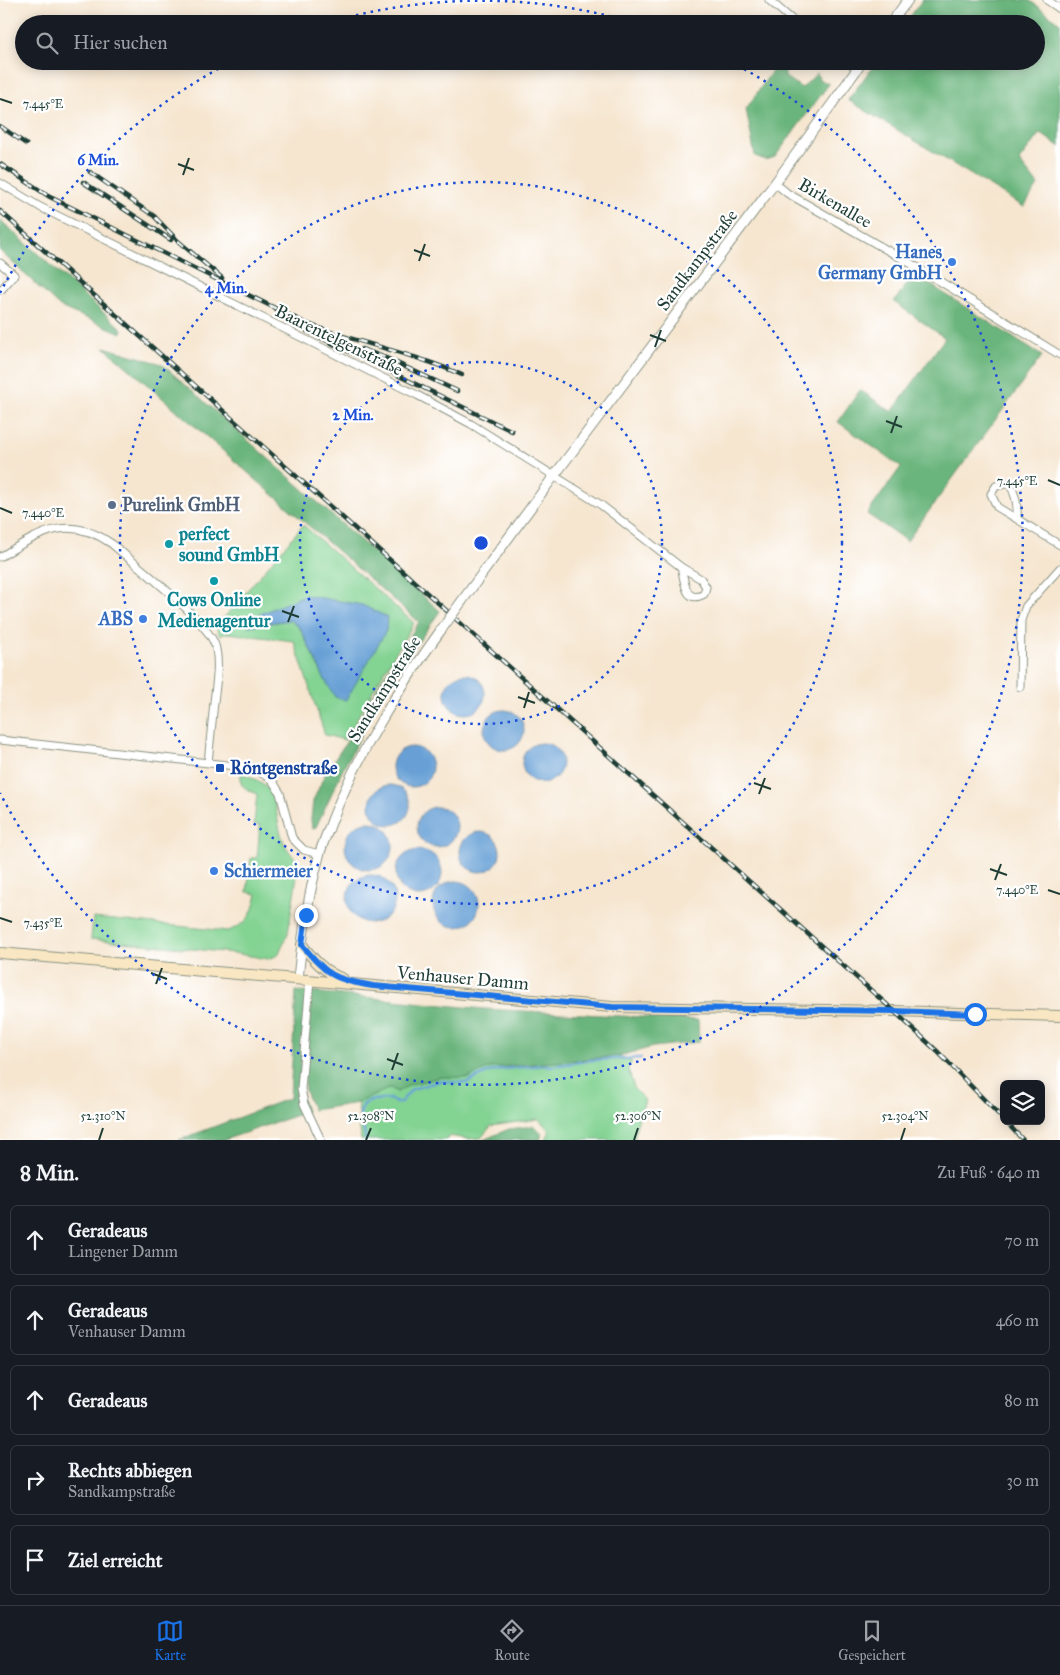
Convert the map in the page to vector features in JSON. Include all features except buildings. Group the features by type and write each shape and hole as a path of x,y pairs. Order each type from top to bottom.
{"main road":[{"path":"302,945 322,968 331,975 348,982 373,986"},
{"name":"Venhauser Damm","path":"0,953 612,1007 894,1011 1060,1016"}],"street":[{"path":"770,0 786,15"},
{"path":"897,15 908,0"},
{"path":"1048,0 1060,9"},
{"name":"Sandkampstraße","path":"298,979 302,945 319,854 339,802 363,751 401,687 554,476 775,184 857,70"},
{"name":"Baarentelgenstraße","path":"0,183 40,207 417,395 471,424 554,476"},
{"name":"Birkenallee","path":"775,184 787,193 915,266 1060,355"},
{"path":"0,263 14,275 1,290"},
{"path":"554,476 601,505 681,567"},
{"path":"1018,519 1018,508 1013,490 1009,484 996,486 991,494 997,507 1060,544"},
{"path":"0,556 37,535 66,528 82,530 105,538 198,621 211,637 215,645 217,658 208,763"},
{"path":"1020,687 1021,620 1026,606 1060,568"},
{"path":"0,740 254,768 272,780 280,793 292,838 304,850 319,854"},
{"path":"310,980 301,1089 304,1104 321,1140"}],"green space":[{"path":"922,0 1029,0 1060,23 1060,147 1040,133 1019,161 1038,185 1024,207 848,100 870,70 1045,70 1045,15 911,15"},
{"path":"773,70 785,70 785,77 802,88 817,73 819,79 829,84 775,157 766,160 755,156 746,109"},
{"path":"0,220 122,329 121,333 60,307 0,251"},
{"path":"914,274 1042,356 907,541 867,514 901,467 838,422 860,390 892,412 945,338 894,302"},
{"path":"104,347 162,364 440,611 387,687 344,767 316,827 312,829 313,801 325,774 419,622"},
{"path":"303,525 414,623 345,740 325,735 294,641 227,633 220,636 216,627","holes":["387,618 324,678 300,628 290,620 249,626 246,620"]},
{"path":"241,773 264,784 270,791 283,841 299,863 288,933 278,955 268,959 233,953 91,939 93,918 228,931 245,921 251,913 257,894 247,892 251,858 257,858 260,825 254,824 257,794 241,784"},
{"path":"296,991 307,992 299,1085 306,1112 224,1140 179,1140 290,1098"},
{"path":"312,992 484,1009 698,1020 699,1042 653,1047 619,1056 489,1068 468,1078 441,1077 411,1084 397,1092 390,1088 358,1103 313,1110 305,1091"},
{"path":"619,1056 632,1061 628,1069 635,1090 645,1100 636,1127 634,1140 546,1140 550,1130 538,1119 491,1126 481,1138 468,1139 450,1136 446,1140 361,1140 358,1103 391,1087 397,1092 411,1084 441,1077 468,1078 489,1068"},
{"path":"534,1126 542,1134 540,1140 483,1140 509,1129"}],"water":[{"path":"305,595 362,605 387,617 386,631 346,700 335,697 300,628 290,620 248,626 246,620"},
{"path":"465,674 479,680 485,694 479,708 465,714 451,708 445,694 451,680"},
{"path":"508,710 515,713 521,719 524,730 523,738 515,747 508,750 500,750 493,747 485,738 484,726 487,719 496,711"},
{"path":"546,743 553,746 559,752 562,763 561,771 553,780 546,783 538,783 531,780 523,771 522,759 525,752 534,744"},
{"path":"412,747 426,753 432,767 426,781 412,787 398,781 392,767 398,753"},
{"path":"390,785 404,791 410,805 404,819 390,825 376,819 370,805 376,791"},
{"path":"441,807 448,810 454,816 457,827 456,835 448,844 441,847 433,847 426,844 418,835 417,823 420,816 429,808"},
{"path":"369,822 378,824 386,829 391,837 393,846 391,855 386,863 378,868 369,870 360,868 352,863 347,855 345,846 347,837 352,829 360,824"},
{"path":"484,832 491,835 497,841 500,852 499,860 491,869 484,872 476,872 469,869 461,860 460,848 463,841 472,833"},
{"path":"424,850 436,856 441,864 441,882 436,890 428,895 414,896 402,890 397,882 396,868 402,856 410,851"},
{"path":"371,875 380,877 388,882 393,890 395,899 393,908 388,916 380,921 371,923 362,921 354,916 349,908 347,899 349,890 354,882 362,877"},
{"path":"461,881 473,887 478,895 478,913 473,921 465,926 451,927 439,921 434,913 433,899 439,887 447,882"}],"waterway":[{"path":"366,1140 360,1113 364,1104 373,1100 390,1099 400,1103 412,1089 440,1081 466,1083 489,1072 503,1069 544,1065 553,1066 592,1060 641,1058"}],"railway":[{"path":"0,126 26,144"},
{"path":"0,164 50,197 303,322 423,360 462,375"},
{"path":"90,172 154,216 178,241 222,278"},
{"path":"83,182 171,240"},
{"path":"0,211 894,1011 938,1052 1000,1116"},
{"path":"307,331 512,431"},
{"path":"362,349 457,391"},
{"path":"1009,1125 1023,1140"}],"place":[{"name":"Hanes Germany GmbH","path":"952,262"},
{"name":"Purelink GmbH","path":"112,505"},
{"name":"perfect sound GmbH","path":"169,544"},
{"name":"Cows Online Medienagentur","path":"214,581"},
{"name":"ABS","path":"143,619"},
{"name":"Röntgenstraße","path":"220,768"},
{"name":"Schiermeier","path":"214,871"}],"route":[{"path":"306,915 302,945 322,968 331,975 348,982 373,986 612,1007 975,1014"}]}
